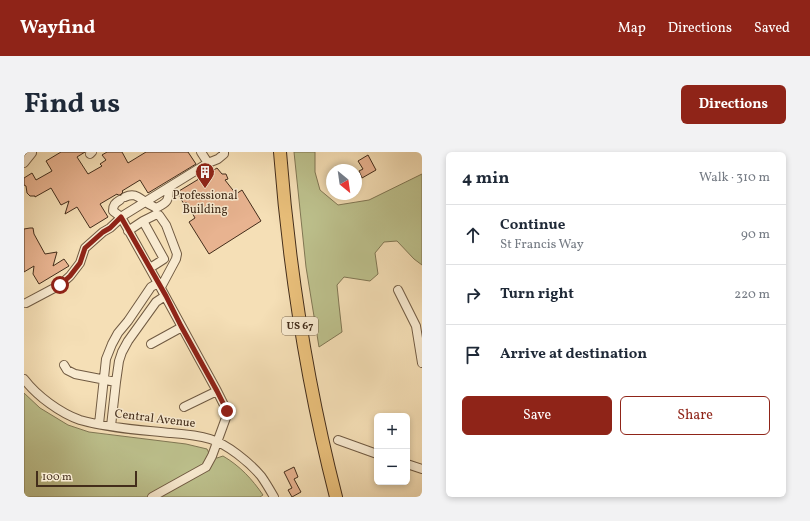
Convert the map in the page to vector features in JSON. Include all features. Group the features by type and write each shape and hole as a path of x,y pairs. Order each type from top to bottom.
{"highway":[{"name":"US 67","path":"280,152 288,238 301,330 316,412 336,497"}],"street":[{"path":"24,162 32,152"},
{"path":"201,152 208,163"},
{"path":"26,303 60,285 70,276 80,263 85,248 121,217 208,163 218,159 224,154 224,152"},
{"path":"128,231 156,211 167,201 169,194 168,188"},
{"path":"98,424 106,359 112,344 118,333 151,287 160,285 176,259 177,254 166,225 156,211 140,197 132,195 117,202 113,206 113,211 121,217 160,285 227,411 218,443 206,467 152,497"},
{"path":"143,221 164,259 150,268"},
{"path":"398,290 416,326 422,363"},
{"path":"111,426 119,361 122,352 128,341 156,302 166,296"},
{"path":"151,344 182,327"},
{"path":"64,365 67,370 75,374 116,382"},
{"name":"Central Avenue","path":"24,379 37,394 61,411 78,419 111,426 211,439 233,451 256,471 274,497"},
{"path":"184,407 217,391"},
{"path":"338,440 374,453"},
{"path":"410,465 422,469"}],"green space":[{"path":"294,152 315,152 315,172 320,190 326,195 326,200 332,200 338,205 369,200 422,174 422,265 414,259 397,241 384,242 375,253 378,274 370,281 344,277 337,285 342,332 319,347 306,267"},
{"path":"24,393 40,408 68,425 89,432 186,444 207,449 210,455 217,458 223,456 235,464 250,478 263,495 260,497 24,497"}],"building":[{"path":"61,152 85,152 77,157 88,174 102,166 100,164 106,160 102,155 107,152 122,152 128,163 146,152 188,152 196,164 148,193 140,180 122,191 123,192 120,195 117,194 100,204 108,217 90,228 77,207 65,214 69,201 61,205 51,188 35,197 30,196 27,193 26,186 24,185 24,178 32,173 36,180 52,171 46,161"},
{"path":"368,155 376,170 362,178 362,164 360,164 358,161"},
{"path":"217,168 222,174 226,174 228,179 225,180 236,194 242,190 261,221 209,254 189,222 195,218 186,202 184,204 179,196 179,191"},
{"path":"33,228 34,234 45,254 57,252 53,266 64,259 69,266 39,284 33,274 34,266 24,272 24,229"},
{"path":"294,467 298,477 294,479 301,492 292,497 288,490 292,488 284,472"}],"place":[{"name":"Professional Building","path":"205,189"}],"route":[{"path":"60,285 70,276 80,263 85,248 121,217 166,296 227,411"}]}
